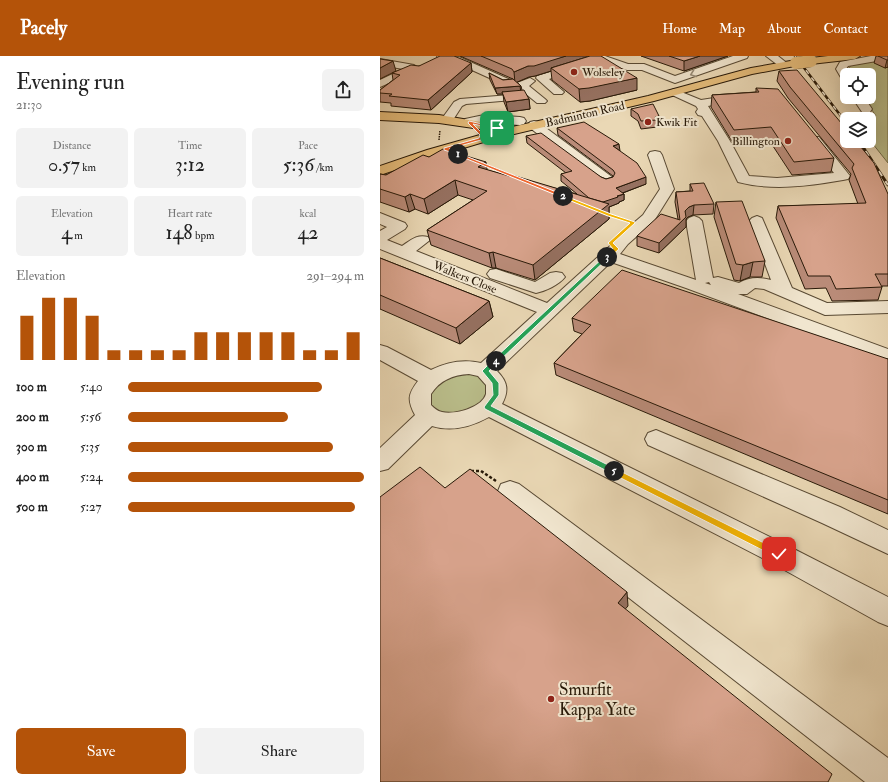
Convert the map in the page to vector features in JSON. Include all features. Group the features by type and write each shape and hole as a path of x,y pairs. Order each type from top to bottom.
{"main road":[{"name":"Badminton Road","path":"380,171 434,148 480,139 528,124 619,107 751,71 790,63 855,56"},
{"path":"380,116 448,125 469,122 497,128 528,124"},
{"path":"448,125 471,138 480,139 482,135 469,122"},
{"path":"434,148 449,141 454,135 448,125"}],"street":[{"path":"457,61 475,56"},
{"path":"541,101 521,84 602,59 628,56"},
{"path":"602,59 627,67 644,67 675,80 743,56"},
{"path":"771,56 790,63"},
{"path":"842,68 844,64 851,61 888,56"},
{"path":"594,67 602,59"},
{"path":"444,60 457,61 509,83"},
{"path":"380,62 414,68 380,84"},
{"path":"540,78 558,92"},
{"path":"674,92 700,110 724,141 743,179 749,181 760,183 817,180 843,176 806,130"},
{"path":"448,125 460,97 490,94 521,97"},
{"path":"700,110 750,96"},
{"path":"863,104 866,109"},
{"path":"528,124 607,180"},
{"path":"485,371 551,311 610,255 622,241 649,218 667,189 655,156"},
{"path":"380,218 399,226 380,238"},
{"path":"694,221 704,278"},
{"path":"757,221 784,291"},
{"name":"Walkers Close","path":"380,243 413,246 551,311"},
{"path":"413,246 536,288 556,277"},
{"path":"587,253 610,255 704,278 741,290 752,283 767,284 825,309 888,308"},
{"path":"610,255 888,356"},
{"path":"380,352 430,378"},
{"path":"469,367 485,371 496,383 496,395 488,407 468,419 446,422 428,416 419,405 419,394 430,378 452,368 469,367"},
{"path":"488,407 779,554 888,612"},
{"path":"380,462 428,416"},
{"path":"656,439 832,516 888,543"},
{"path":"510,491 888,779"}],"path":[{"path":"434,148 441,131 448,125"},
{"path":"481,163 517,178"},
{"path":"603,212 628,221"},
{"path":"470,472 476,470 483,472 510,491"}],"green space":[{"path":"879,59 888,67 888,163 876,148 876,112 873,112 868,104 876,104 876,68 849,68 854,62"},
{"path":"475,374 490,385 485,403 462,415 438,413 430,406 431,388 450,375"}],"building":[{"path":"440,56 454,56 471,63 428,100 389,96 392,94 380,93 380,90 400,75 392,73 411,65 419,66"},
{"path":"481,56 566,56 534,66 528,66 514,72 512,69"},
{"path":"590,56 601,56 637,78 579,89 551,68"},
{"path":"669,56 700,56 684,61"},
{"path":"878,56 888,56 888,60 887,60"},
{"path":"380,59 393,61 380,68"},
{"path":"797,70 840,122 840,147 790,87 779,71"},
{"path":"489,73 503,80 513,79 521,86 495,88"},
{"path":"756,88 778,89 834,158 794,162 771,127 734,130 712,95 759,92"},
{"path":"524,90 529,99 506,102 502,92"},
{"path":"653,104 659,116 655,117 657,120 641,121 638,114 631,109"},
{"path":"584,122 619,144 613,146 637,163 646,177 616,188 624,194 617,196 618,197 603,202 589,198 561,174 572,171 526,136 541,133 601,177 606,179 613,177 615,173 613,170 557,128"},
{"path":"841,148 862,148 874,163 888,194 888,274 875,274 882,287 836,289 830,276 808,276 778,206 866,203 852,168 854,164"},
{"path":"443,149 486,162 478,167 509,176 512,175 609,204 533,265 493,252 489,253 427,230 487,191 455,180 424,199 410,194 405,197 380,189 380,174 386,175 423,155 429,157"},
{"path":"704,183 714,204 694,205 689,207 685,211 686,217 659,243 637,236 661,214 680,220 676,192 693,191 690,184"},
{"path":"742,201 765,261 743,265 736,264 716,202"},
{"path":"380,258 489,301 456,328 380,295"},
{"path":"622,270 888,359 888,500 554,363 591,325 572,318"},
{"name":"Smurfit Kappa Yate","path":"420,467 445,488 470,469 627,592 618,603 832,774 828,782 380,782 380,497"}],"railway":[{"path":"795,56 840,115"},
{"path":"864,148 888,185"}],"place":[{"name":"Wolseley","path":"574,72"},
{"name":"Kwik Fit","path":"648,122"},
{"name":"Billington","path":"788,141"},
{"name":"Smurfit Kappa Yate","path":"551,699"}],"route":[{"path":"497,128 469,122 482,135 480,139 446,149 610,215 634,222 611,243 616,249 485,371 496,383 496,395 488,407 779,554"}]}
